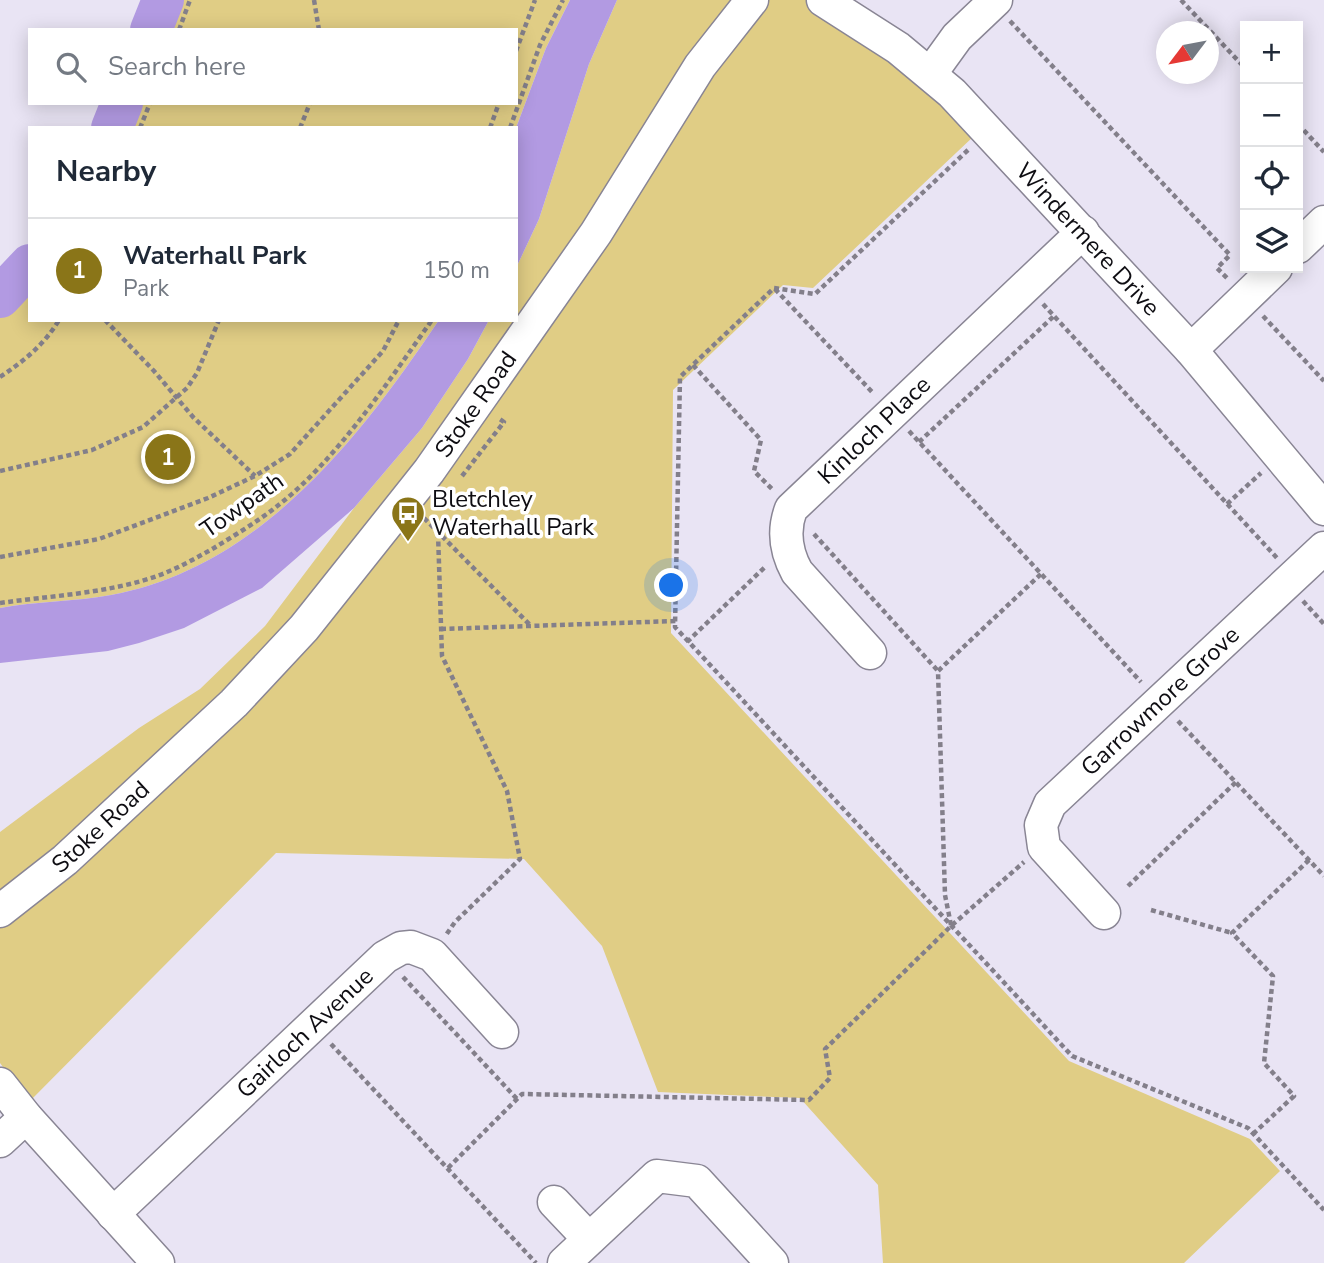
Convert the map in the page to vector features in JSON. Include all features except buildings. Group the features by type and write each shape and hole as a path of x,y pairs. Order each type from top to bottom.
{"street":[{"name":"Stoke Road","path":"0,911 65,860 234,703 304,628 407,501 596,233 700,66 752,0"},
{"name":"Windermere Drive","path":"823,0 931,72 1191,350 1324,509"},
{"path":"931,72 957,37 994,1"},
{"path":"1303,242 1324,222"},
{"name":"Kinloch Place","path":"787,547 786,526 791,509 1083,232"},
{"path":"1191,350 1271,273"},
{"path":"787,547 800,576 870,653"},
{"name":"Garrowmore Grove","path":"1053,858 1041,825 1050,804 1324,548"},
{"path":"1053,858 1104,913"},
{"name":"Gairloch Avenue","path":"113,1214 385,957 401,948 411,947 432,955"},
{"path":"432,955 502,1031"},
{"path":"0,1084 26,1117 158,1263"},
{"path":"0,1141 26,1117"},
{"path":"564,1263 657,1176 697,1181 772,1263"},
{"path":"554,1202 589,1239"}],"path":[{"path":"180,28 190,0"},
{"path":"314,0 319,28"},
{"path":"518,46 535,0"},
{"path":"511,126 540,45 563,0"},
{"path":"1181,0 1240,63"},
{"path":"994,1 1230,255 1217,268 1324,381"},
{"path":"141,126 149,105"},
{"path":"301,126 309,105"},
{"path":"491,126 498,105"},
{"path":"1303,129 1324,152"},
{"path":"774,288 815,294 988,131"},
{"path":"1025,285 1294,576"},
{"path":"774,288 1324,876"},
{"path":"774,288 680,377 675,627 1072,1056 1248,1128 1324,1210"},
{"path":"919,442 1054,316"},
{"path":"0,377 43,344 58,322"},
{"path":"107,322 193,417 255,476"},
{"path":"0,471 92,450 143,427 187,388 197,373 218,322"},
{"path":"0,557 99,539 208,499 255,476 290,454 383,351 398,322"},
{"name":"Towpath","path":"0,603 113,586 156,576 189,562 239,533 278,506 315,471 392,377 431,322"},
{"path":"1227,504 1280,456"},
{"path":"407,501 532,627"},
{"path":"432,955 455,922 520,859 507,791 442,656 438,533"},
{"path":"687,642 787,547"},
{"path":"951,926 945,895 938,671 1042,573"},
{"path":"441,629 676,621"},
{"path":"1128,886 1236,782"},
{"path":"448,1168 522,1094 809,1100 830,1078 825,1049 1011,871 1053,858"},
{"path":"1232,933 1309,860"},
{"path":"1151,910 1232,933 1273,976 1264,1063 1294,1096 1253,1134"},
{"path":"385,957 517,1099"},
{"path":"314,1025 536,1263"}],"shaded area":[{"path":"163,0 570,0 546,48 517,126 113,126 121,105 518,105 518,28 152,28"},
{"path":"570,0 617,0 589,64 539,219 518,264 517,126 546,48"},
{"path":"617,0 817,0 939,100 974,136 813,288 783,285 673,390 671,633 1069,1061 1250,1139 1280,1171 1184,1263 883,1263 878,1185 800,1098 658,1092 602,946 524,859 276,853 29,1102 0,1063 0,832 139,728 200,689 265,626 354,508 422,428 468,359 488,322 518,322 518,264 539,219 589,64"},
{"path":"28,267 28,322 438,322 375,409 301,492 259,527 214,557 165,580 111,595 0,608 0,297"},
{"path":"438,322 488,322 468,359 422,428 354,508 262,588 184,628 139,643 108,651 0,663 0,608 111,595 165,580 214,557 259,527 301,492 339,452 408,365"}],"waterway":[{"path":"152,28 163,0"},
{"path":"113,126 121,105"},
{"path":"0,297 28,267"}],"place":[{"name":"Waterhall Park","path":"168,457"},
{"name":"Bletchley Waterhall Park","path":"408,543"}]}
